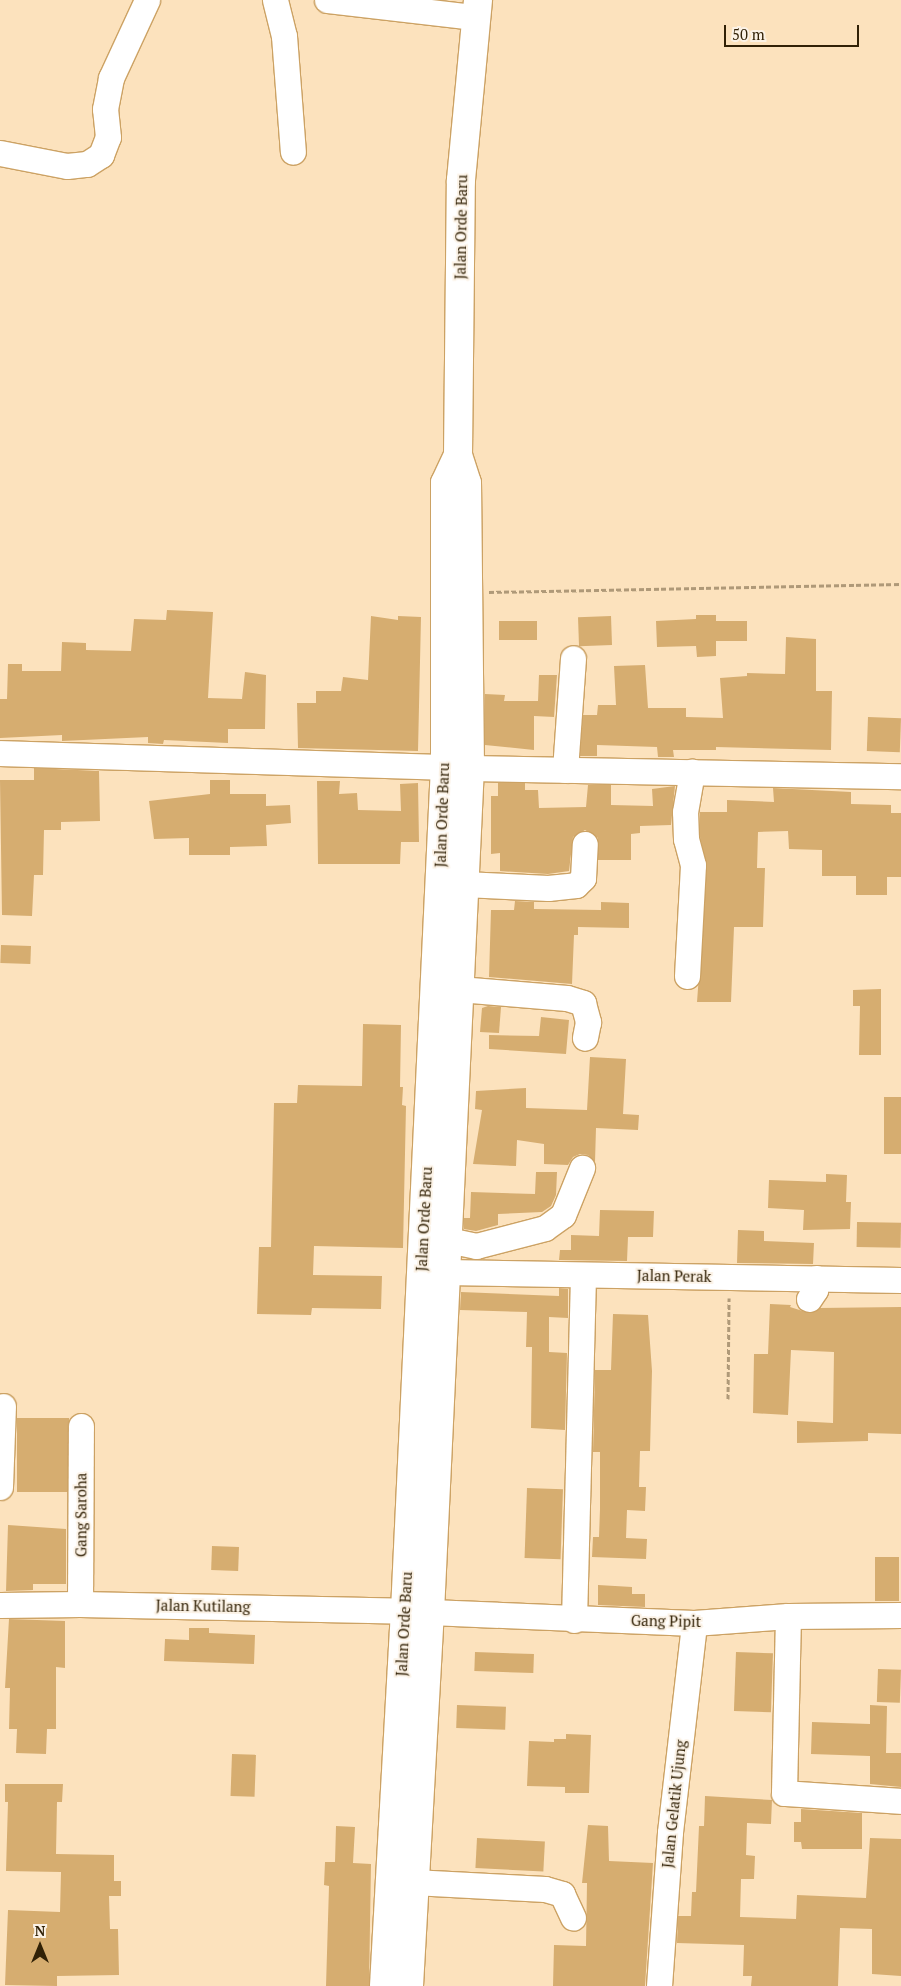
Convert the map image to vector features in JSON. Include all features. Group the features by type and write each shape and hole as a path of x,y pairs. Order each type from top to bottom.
{"main road":[{"name":"Jalan Orde Baru","path":"384,1986 402,1882 418,1611 457,768 469,592 467,483 458,455 461,180 477,9"},
{"name":"Jalan Orde Baru","path":"418,1611 448,1240 444,1043 459,989 464,884 457,768 445,483 458,455"},
{"name":"Jalan Orde Baru","path":"402,1882 408,1986"}],"street":[{"path":"0,153 67,166 87,164 101,155 108,137 105,109 111,78 147,0"},
{"path":"274,0 284,36 293,152"},
{"path":"327,0 477,9"},
{"path":"565,770 573,658"},
{"path":"0,753 457,768 901,776"},
{"path":"687,976 693,865 686,839 685,812 692,772"},
{"path":"464,884 548,888 576,885 583,878 584,844"},
{"path":"459,989 567,998 583,1003 588,1022 585,1038"},
{"path":"448,1240 476,1246 545,1228 564,1215 582,1168"},
{"name":"Jalan Perak","path":"446,1272 730,1277 812,1289 901,1280"},
{"path":"574,1620 583,1275"},
{"path":"0,1487 3,1406"},
{"name":"Gang Saroha","path":"80,1604 81,1426"},
{"name":"Jalan Kutilang","path":"0,1605 80,1604 418,1611"},
{"name":"Gang Pipit","path":"418,1611 574,1620 694,1623 788,1616 901,1616"},
{"path":"788,1616 784,1793 901,1800"},
{"name":"Jalan Gelatik Ujung","path":"659,1986 670,1832 694,1623"},
{"path":"402,1882 545,1889 562,1894 573,1918"}],"path":[{"path":"469,592 901,584"},
{"path":"728,1399 730,1277"}],"building":[{"path":"167,610 213,612 208,698 242,699 245,672 266,675 265,729 228,729 228,743 164,740 163,744 148,743 148,737 62,741 62,735 0,738 0,699 7,699 8,664 22,664 22,671 61,671 62,642 86,643 86,650 131,651 134,619 166,620"},
{"path":"696,615 716,615 716,621 747,621 747,641 716,641 716,656 697,657 696,646 657,647 656,621 696,619"},
{"path":"371,616 398,620 398,616 421,617 418,751 298,748 297,703 316,703 316,691 341,691 343,677 368,680"},
{"path":"611,616 612,645 579,646 578,617"},
{"path":"499,621 537,621 537,640 499,640"},
{"path":"786,637 816,639 816,691 832,691 831,750 716,747 716,750 673,750 674,757 658,757 657,747 597,745 597,756 580,756 583,715 597,715 598,705 616,705 614,666 645,665 648,708 686,708 686,717 723,718 720,678 747,676 747,673 785,674"},
{"path":"539,675 557,675 554,717 534,716 534,750 485,745 485,694 505,695 504,701 538,701"},
{"path":"868,717 901,718 900,752 867,751"},
{"path":"34,768 99,771 100,821 61,822 61,830 44,830 43,875 34,875 32,916 2,915 0,780 34,780"},
{"path":"210,780 230,780 230,794 266,794 266,806 290,805 291,823 266,825 267,846 230,847 230,855 189,855 189,838 154,839 149,801 210,794"},
{"path":"317,781 340,781 339,794 357,793 358,810 401,811 400,784 418,783 419,842 401,842 400,864 318,864"},
{"path":"498,783 525,783 525,790 538,790 539,808 586,807 588,785 611,785 611,805 653,806 652,789 675,786 671,825 640,826 640,833 631,834 631,860 598,860 598,838 585,830 573,837 569,871 548,874 500,871 500,853 491,854 491,796 498,796"},
{"path":"773,788 851,792 851,804 891,805 891,813 901,813 901,877 887,877 887,895 856,895 856,876 822,876 822,850 789,849 788,831 758,832 757,868 765,868 763,927 734,927 731,1002 697,1002 707,866 700,837 700,812 727,812 727,800 774,802"},
{"path":"515,901 534,902 534,909 601,910 601,902 629,903 629,928 578,927 578,935 574,935 572,984 489,977 491,910 514,910"},
{"path":"1,945 31,946 30,964 0,963"},
{"path":"881,989 881,1055 859,1055 860,1006 853,1006 853,990"},
{"path":"488,1006 501,1007 499,1033 480,1032 482,1008"},
{"path":"541,1017 569,1020 566,1054 489,1049 489,1035 539,1036"},
{"path":"363,1024 401,1025 400,1087 403,1087 402,1105 406,1106 403,1248 314,1246 313,1275 382,1276 381,1309 312,1308 311,1315 257,1314 259,1247 271,1247 274,1103 297,1103 298,1085 362,1086"},
{"path":"590,1057 626,1059 623,1114 639,1115 638,1130 596,1128 595,1162 588,1155 580,1154 573,1157 568,1165 544,1164 544,1144 517,1140 516,1166 473,1164 482,1110 475,1109 476,1091 526,1088 526,1108 587,1110"},
{"path":"884,1097 901,1097 901,1154 884,1154"},
{"path":"536,1172 557,1172 556,1195 551,1206 542,1212 498,1214 498,1225 476,1231 464,1229 464,1218 470,1218 471,1192 535,1194"},
{"path":"826,1174 847,1175 846,1202 851,1202 850,1229 803,1230 804,1210 768,1208 769,1180 826,1182"},
{"path":"600,1210 654,1211 653,1237 628,1237 627,1261 559,1260 560,1250 571,1250 571,1235 599,1236"},
{"path":"857,1222 901,1223 901,1248 857,1247"},
{"path":"738,1230 764,1231 764,1241 814,1243 813,1264 737,1263"},
{"path":"559,1288 568,1289 568,1318 549,1317 549,1352 567,1353 565,1430 531,1428 532,1347 526,1347 527,1312 460,1310 461,1292 559,1296"},
{"path":"770,1304 791,1305 790,1307 809,1313 819,1308 901,1307 901,1434 868,1433 868,1441 797,1443 797,1421 833,1423 834,1352 791,1350 788,1415 753,1413 754,1354 768,1354"},
{"path":"613,1314 648,1315 652,1371 650,1451 640,1451 639,1487 646,1487 645,1511 627,1510 626,1538 647,1539 646,1559 592,1557 593,1537 599,1537 600,1509 600,1452 593,1452 595,1370 611,1370"},
{"path":"17,1418 69,1418 69,1492 17,1492"},
{"path":"527,1488 563,1489 561,1559 525,1558"},
{"path":"8,1525 66,1529 66,1584 33,1584 33,1590 6,1591"},
{"path":"212,1546 239,1547 238,1571 211,1570"},
{"path":"875,1557 899,1557 899,1601 875,1601"},
{"path":"598,1585 632,1587 632,1594 645,1594 645,1607 598,1605"},
{"path":"9,1619 65,1621 65,1668 56,1667 56,1729 47,1729 46,1754 16,1753 17,1729 9,1729 10,1688 5,1688"},
{"path":"189,1628 209,1628 209,1633 255,1635 254,1664 164,1661 165,1639 189,1640"},
{"path":"475,1652 534,1654 533,1673 474,1671"},
{"path":"736,1652 773,1653 771,1712 734,1711"},
{"path":"878,1669 901,1670 900,1703 877,1702"},
{"path":"457,1705 506,1707 505,1730 456,1728"},
{"path":"870,1705 887,1706 886,1753 901,1753 901,1787 870,1784 870,1756 811,1754 812,1722 870,1724"},
{"path":"566,1734 591,1735 589,1793 565,1793 565,1787 527,1786 529,1741 554,1742 554,1739 566,1739"},
{"path":"232,1754 256,1755 255,1797 231,1796"},
{"path":"5,1784 63,1784 62,1802 57,1802 56,1854 114,1855 114,1881 121,1881 121,1896 109,1896 110,1929 118,1929 119,1975 57,1976 57,1986 5,1985 8,1910 60,1912 61,1872 6,1871 8,1802 5,1802"},
{"path":"705,1796 772,1800 771,1824 747,1823 746,1855 755,1856 754,1879 741,1879 740,1917 796,1919 797,1895 866,1898 870,1838 901,1839 901,1976 872,1974 872,1929 840,1928 838,1986 751,1986 752,1976 743,1976 744,1945 677,1943 678,1916 691,1916 692,1892 696,1892 699,1826 704,1826"},
{"path":"801,1809 862,1813 862,1849 802,1849 801,1842 794,1842 794,1822 801,1822"},
{"path":"588,1825 608,1826 609,1861 653,1863 645,1986 553,1986 554,1945 586,1946 587,1883 582,1883"},
{"path":"336,1826 355,1827 353,1863 371,1864 369,1986 326,1986 329,1886 324,1885 325,1862 335,1862"},
{"path":"477,1838 545,1842 543,1872 475,1868"}]}
